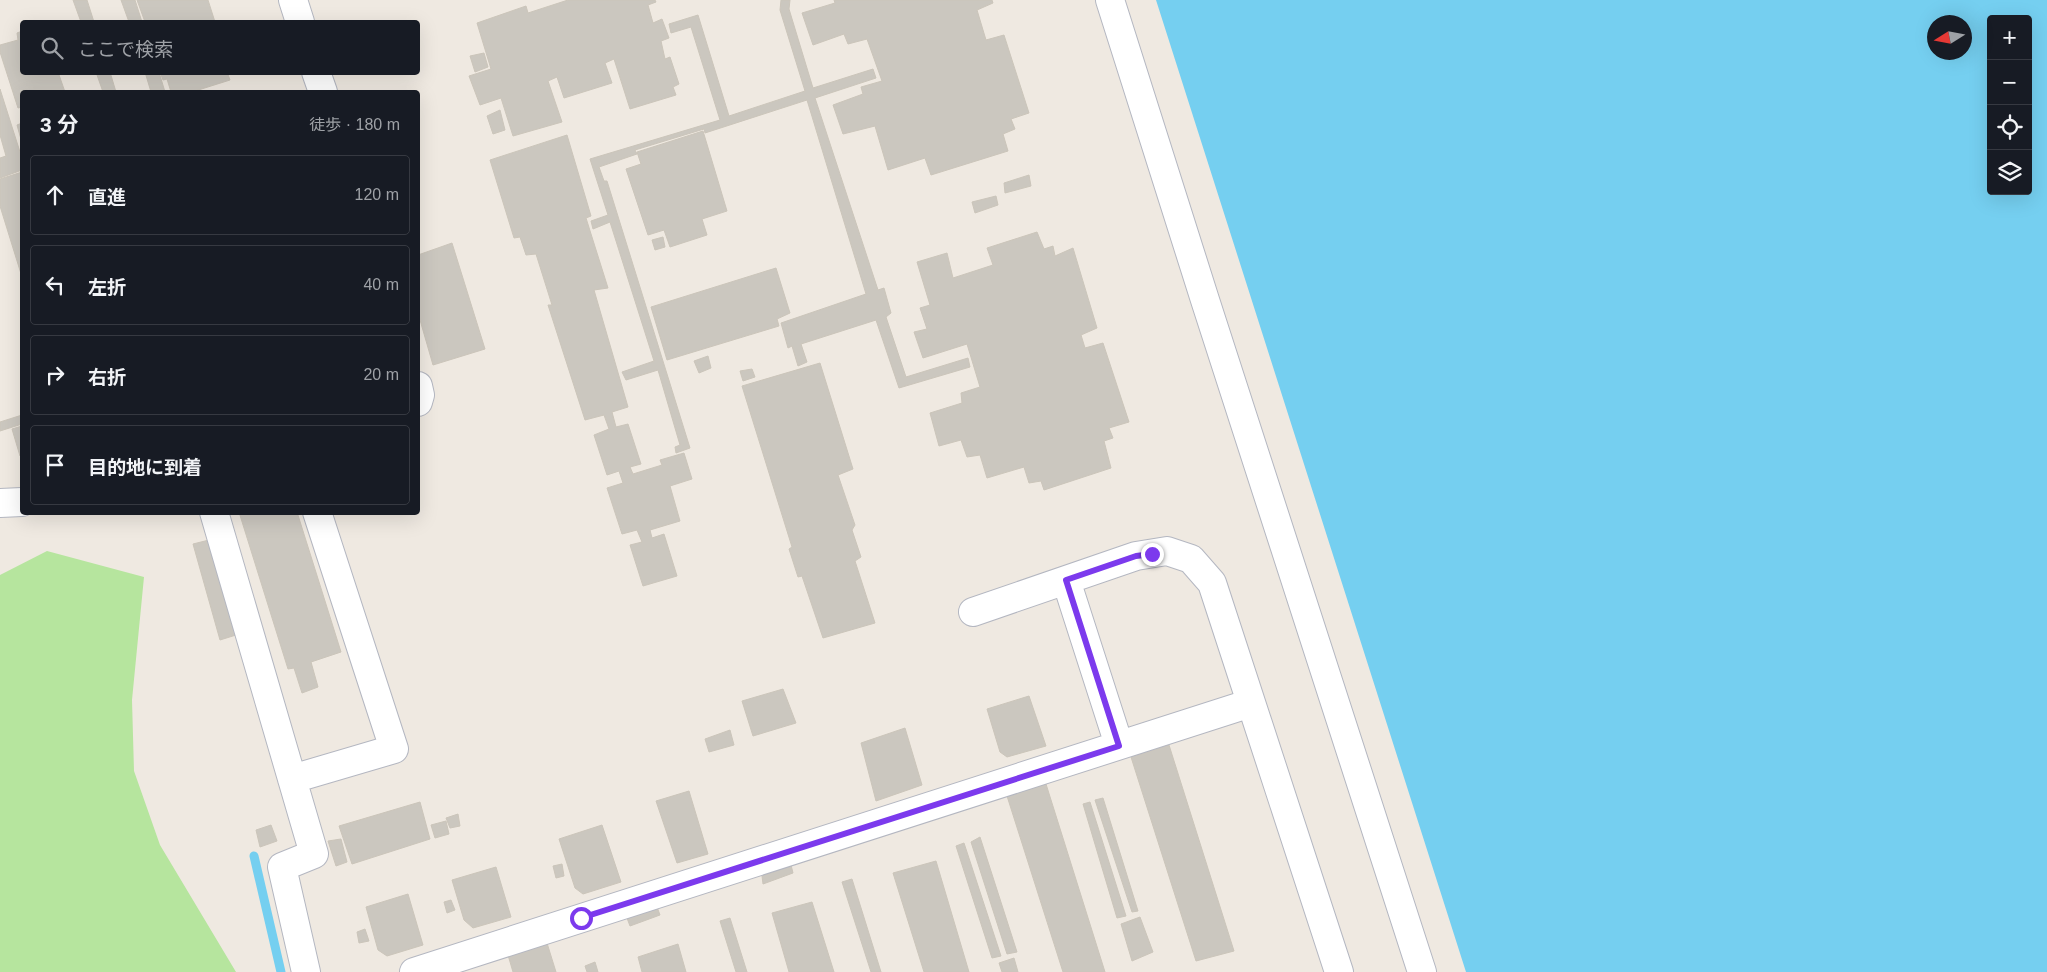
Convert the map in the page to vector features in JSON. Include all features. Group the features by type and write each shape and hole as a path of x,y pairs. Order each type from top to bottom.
{"street":[{"path":"293,0 299,20"},
{"path":"1110,0 1422,972"},
{"path":"317,75 322,90"},
{"path":"0,503 20,502"},
{"path":"215,515 314,854 282,867 306,972"},
{"path":"292,779 394,749 318,515"},
{"path":"973,612 1136,556 1167,551 1191,560 1212,583 1339,972"},
{"path":"1066,580 1119,746"},
{"path":"414,972 1251,703"}],"green space":[{"path":"47,551 144,577 132,700 134,771 160,845 236,972 0,972 0,575"}],"water":[{"path":"1156,0 2047,0 2047,972 1466,972"}],"building":[{"path":"73,0 87,0 93,20 80,20"},
{"path":"121,0 135,0 141,20 128,20"},
{"path":"137,0 208,0 214,20 144,20"},
{"path":"568,0 655,0 656,2 648,5 653,23 662,19 669,38 661,41 665,59 670,57 679,84 673,87 676,95 630,109 614,59 605,63 612,83 564,98 557,77 548,81 562,122 513,136 501,98 480,105 469,76 491,69 477,23 526,6 528,13"},
{"path":"781,0 790,0 789,9 813,88 873,69 876,78 815,98 878,290 884,288 891,313 886,317 906,377 968,358 970,367 899,388 876,320 801,344 807,362 798,366 792,346 788,348 781,323 866,294 807,100 705,133 704,129 635,150 637,154 599,167 604,181 607,181 690,448 676,453 675,447 680,445 658,370 626,380 622,372 654,361 610,222 593,229 591,221 608,215 590,159 720,120 691,27 671,33 669,24 698,15 729,116 805,91 780,10"},
{"path":"834,0 992,0 993,3 977,10 986,40 1004,35 1029,113 1011,119 1015,129 1003,134 1008,151 931,175 925,158 888,170 875,126 843,134 833,105 863,94 861,87 882,81 867,39 848,44 844,34 813,45 802,13 835,3"},
{"path":"20,32 20,75 59,75 64,90 20,90 20,108 18,108 0,52 0,45 18,40 17,33"},
{"path":"484,53 488,67 475,72 470,56"},
{"path":"97,75 111,75 115,90 102,90"},
{"path":"146,75 160,75 164,90 150,90"},
{"path":"161,75 228,75 230,80 198,90 170,90 167,79 163,80"},
{"path":"0,89 20,152 20,171 0,178 0,158 6,156 0,135"},
{"path":"500,110 505,130 493,134 487,116"},
{"path":"20,124 20,136 17,125"},
{"path":"703,131 727,211 702,219 707,235 670,247 664,230 648,235 626,169 641,164 637,152"},
{"path":"567,135 591,216 586,218 608,288 594,290 628,407 612,412 616,427 628,424 641,464 630,467 633,474 662,465 660,460 684,453 692,479 670,486 680,521 650,530 652,538 664,534 677,576 643,586 630,545 642,542 637,530 622,534 607,488 623,483 619,471 607,475 594,435 609,429 604,415 585,420 548,305 552,305 536,254 526,255 520,237 514,238 490,160"},
{"path":"20,173 20,271 0,206 0,179"},
{"path":"1029,175 1031,186 1005,193 1004,183"},
{"path":"996,196 998,205 975,213 972,202"},
{"path":"1037,232 1044,249 1053,246 1055,256 1073,248 1097,328 1081,335 1085,348 1103,343 1129,422 1109,428 1113,438 1104,441 1111,468 1044,490 1041,481 1029,483 1024,467 987,478 980,455 967,457 961,440 939,446 930,413 962,403 961,393 980,387 967,344 923,358 914,332 927,329 920,308 930,305 917,262 947,253 953,278 993,265 987,248"},
{"path":"663,237 665,247 655,250 652,240"},
{"path":"452,243 485,349 433,365 420,320 420,254"},
{"path":"776,268 790,313 777,319 779,326 667,360 651,307"},
{"path":"708,356 711,368 699,373 694,361"},
{"path":"820,363 853,469 838,475 855,525 852,530 861,557 855,561 875,623 823,638 802,576 798,577 789,549 792,547 742,386"},
{"path":"752,369 755,377 743,381 740,371"},
{"path":"20,416 20,425 0,431 0,422"},
{"path":"20,427 20,456 12,429"},
{"path":"240,515 298,515 341,652 311,662 318,687 302,693 294,668 288,669"},
{"path":"209,540 236,635 220,640 193,544"},
{"path":"783,689 796,723 753,736 742,701"},
{"path":"1029,696 1046,746 1007,757 1000,752 987,709"},
{"path":"905,728 922,785 876,801 861,743"},
{"path":"730,730 734,745 709,752 705,739"},
{"path":"1169,745 1234,951 1196,961 1131,757"},
{"path":"1046,784 1105,972 1063,972 1007,796"},
{"path":"689,791 708,854 677,863 656,801"},
{"path":"1103,798 1138,911 1132,912 1095,800"},
{"path":"420,802 430,839 352,864 339,826"},
{"path":"1090,802 1126,916 1117,918 1083,804"},
{"path":"458,814 460,826 450,828 446,818"},
{"path":"446,821 449,834 435,838 431,825"},
{"path":"271,825 277,841 260,847 256,830"},
{"path":"602,825 621,882 583,894 575,888 559,839"},
{"path":"980,837 1017,952 1007,954 971,842"},
{"path":"341,839 347,862 336,866 328,841"},
{"path":"964,843 1001,956 992,958 956,846"},
{"path":"936,861 969,972 924,972 893,873"},
{"path":"562,864 564,876 556,878 553,866"},
{"path":"791,865 793,873 763,884 762,876"},
{"path":"496,867 511,917 473,928 464,920 452,880"},
{"path":"852,879 881,972 871,972 842,882"},
{"path":"408,894 423,945 387,956 378,950 366,907"},
{"path":"451,900 455,910 447,913 444,902"},
{"path":"812,902 834,972 789,972 772,913"},
{"path":"657,907 660,915 630,926 627,918"},
{"path":"1140,917 1153,952 1132,961 1121,924"},
{"path":"730,918 747,972 736,972 720,921"},
{"path":"365,929 369,941 359,943 357,932"},
{"path":"547,943 556,972 513,972 508,955"},
{"path":"678,944 686,972 642,972 638,957"},
{"path":"1014,958 1018,972 1002,972 999,963"},
{"path":"595,962 598,972 587,972 585,966"}],"waterway":[{"path":"254,856 281,972"}],"route":[{"path":"581,918 1119,746 1066,580 1136,556 1152,554"}]}
